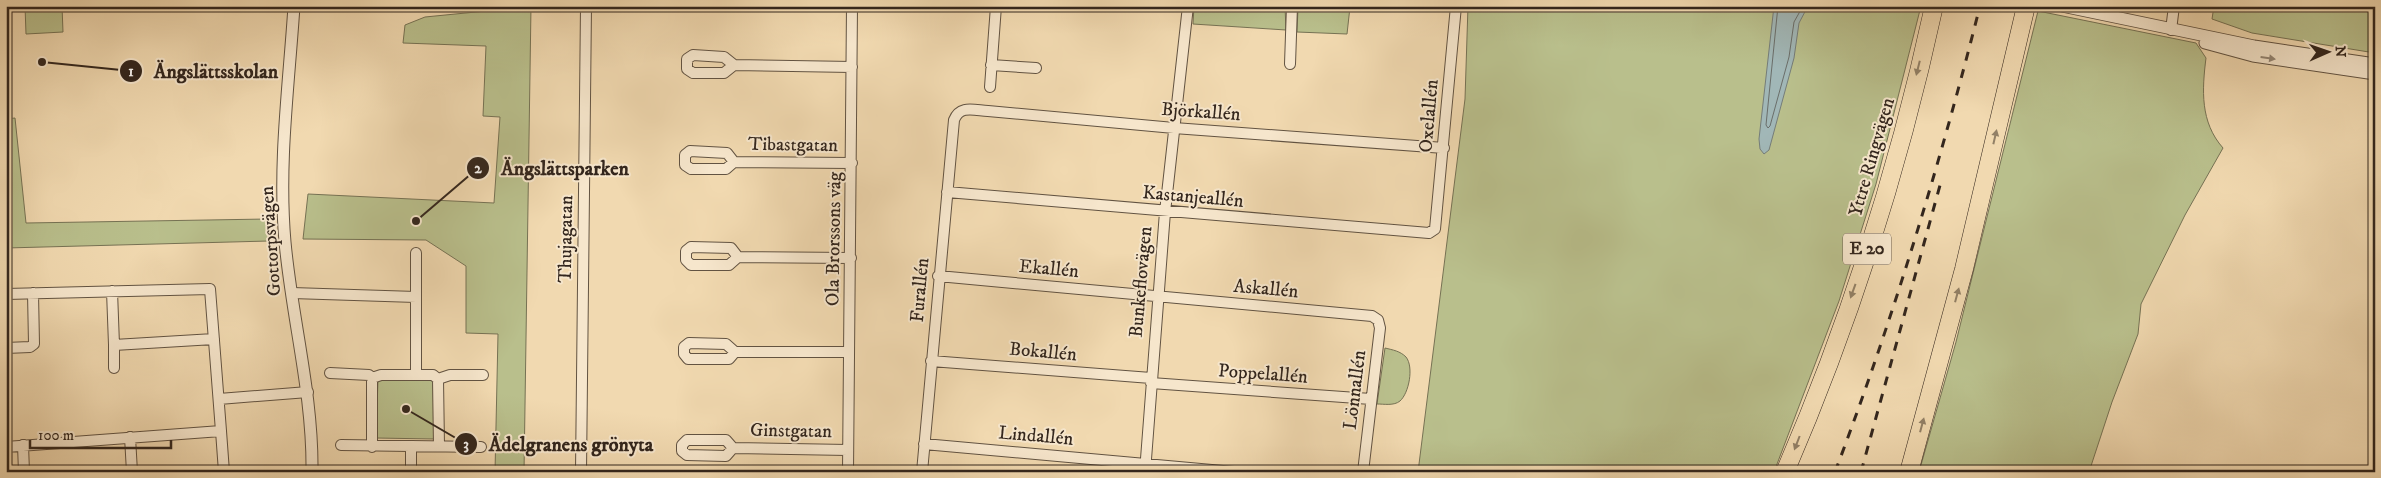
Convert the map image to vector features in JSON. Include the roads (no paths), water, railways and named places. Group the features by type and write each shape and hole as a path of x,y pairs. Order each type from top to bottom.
{"highway":[{"path":"1909,472 1964,269 2026,6"},
{"name":"Yttre Ringvägen","path":"1785,472 1860,274 1897,152 1932,14"}],"street":[{"name":"Gottorpsvägen","path":"294,6 285,123 283,209 292,293 308,392 312,472"},
{"name":"Thujagatan","path":"581,472 586,6"},
{"name":"Ola Brorssons väg","path":"848,472 852,6"},
{"path":"990,86 996,6"},
{"name":"Bunkeflovägen","path":"1145,468 1157,296 1188,6"},
{"path":"1290,64 1292,6"},
{"name":"Oxelallén","path":"1435,229 1456,6"},
{"path":"2062,6 2254,46 2375,64"},
{"path":"2171,30 2174,6"},
{"path":"2171,30 2211,45 2253,56 2375,74"},
{"path":"734,65 852,67"},
{"path":"991,65 1036,68"},
{"name":"Björkallén","path":"957,112 961,110 988,111 1174,128 1444,148"},
{"name":"Furallén","path":"922,472 938,276 954,120 957,112"},
{"name":"Tibastgatan","path":"734,162 852,164"},
{"name":"Kastanjeallén","path":"947,192 1417,233 1429,233 1435,229"},
{"path":"416,252 416,375"},
{"path":"738,257 851,258"},
{"name":"Ekallén","path":"938,276 1157,296"},
{"path":"6,294 210,289 224,472"},
{"path":"112,291 114,368"},
{"path":"6,348 30,347 34,344 33,293"},
{"path":"292,293 416,297"},
{"name":"Askallén","path":"1157,296 1372,316"},
{"name":"Lönnallén","path":"1363,472 1380,328 1378,320 1372,316"},
{"path":"114,345 214,339"},
{"path":"735,352 850,352"},
{"name":"Bokallén","path":"931,360 1151,381"},
{"path":"330,373 369,374 372,378 372,447"},
{"path":"372,378 381,375 416,375 433,376 438,379 450,375 483,375"},
{"path":"438,379 439,446"},
{"name":"Poppelallén","path":"1151,381 1371,400"},
{"path":"219,400 308,392"},
{"path":"6,447 221,431"},
{"path":"130,437 132,472"},
{"name":"Lindallén","path":"924,444 1145,468"},
{"path":"23,445 24,472"},
{"path":"341,446 481,447"},
{"path":"411,447 411,472"},
{"name":"Ginstgatan","path":"733,448 848,450"},
{"path":"1145,468 1234,472"}],"water":[{"path":"1774,6 1808,6 1799,23 1794,58 1769,150 1764,154 1760,149 1759,139"}],"railway":[{"path":"1835,472 1896,299 1949,124 1980,6"},
{"path":"1861,472 1942,178"}],"place":[{"name":"Ängslättsskolan","path":"42,62"},
{"name":"Ängslättsparken","path":"416,221"},
{"name":"Ädelgranens grönyta","path":"406,409"}]}
